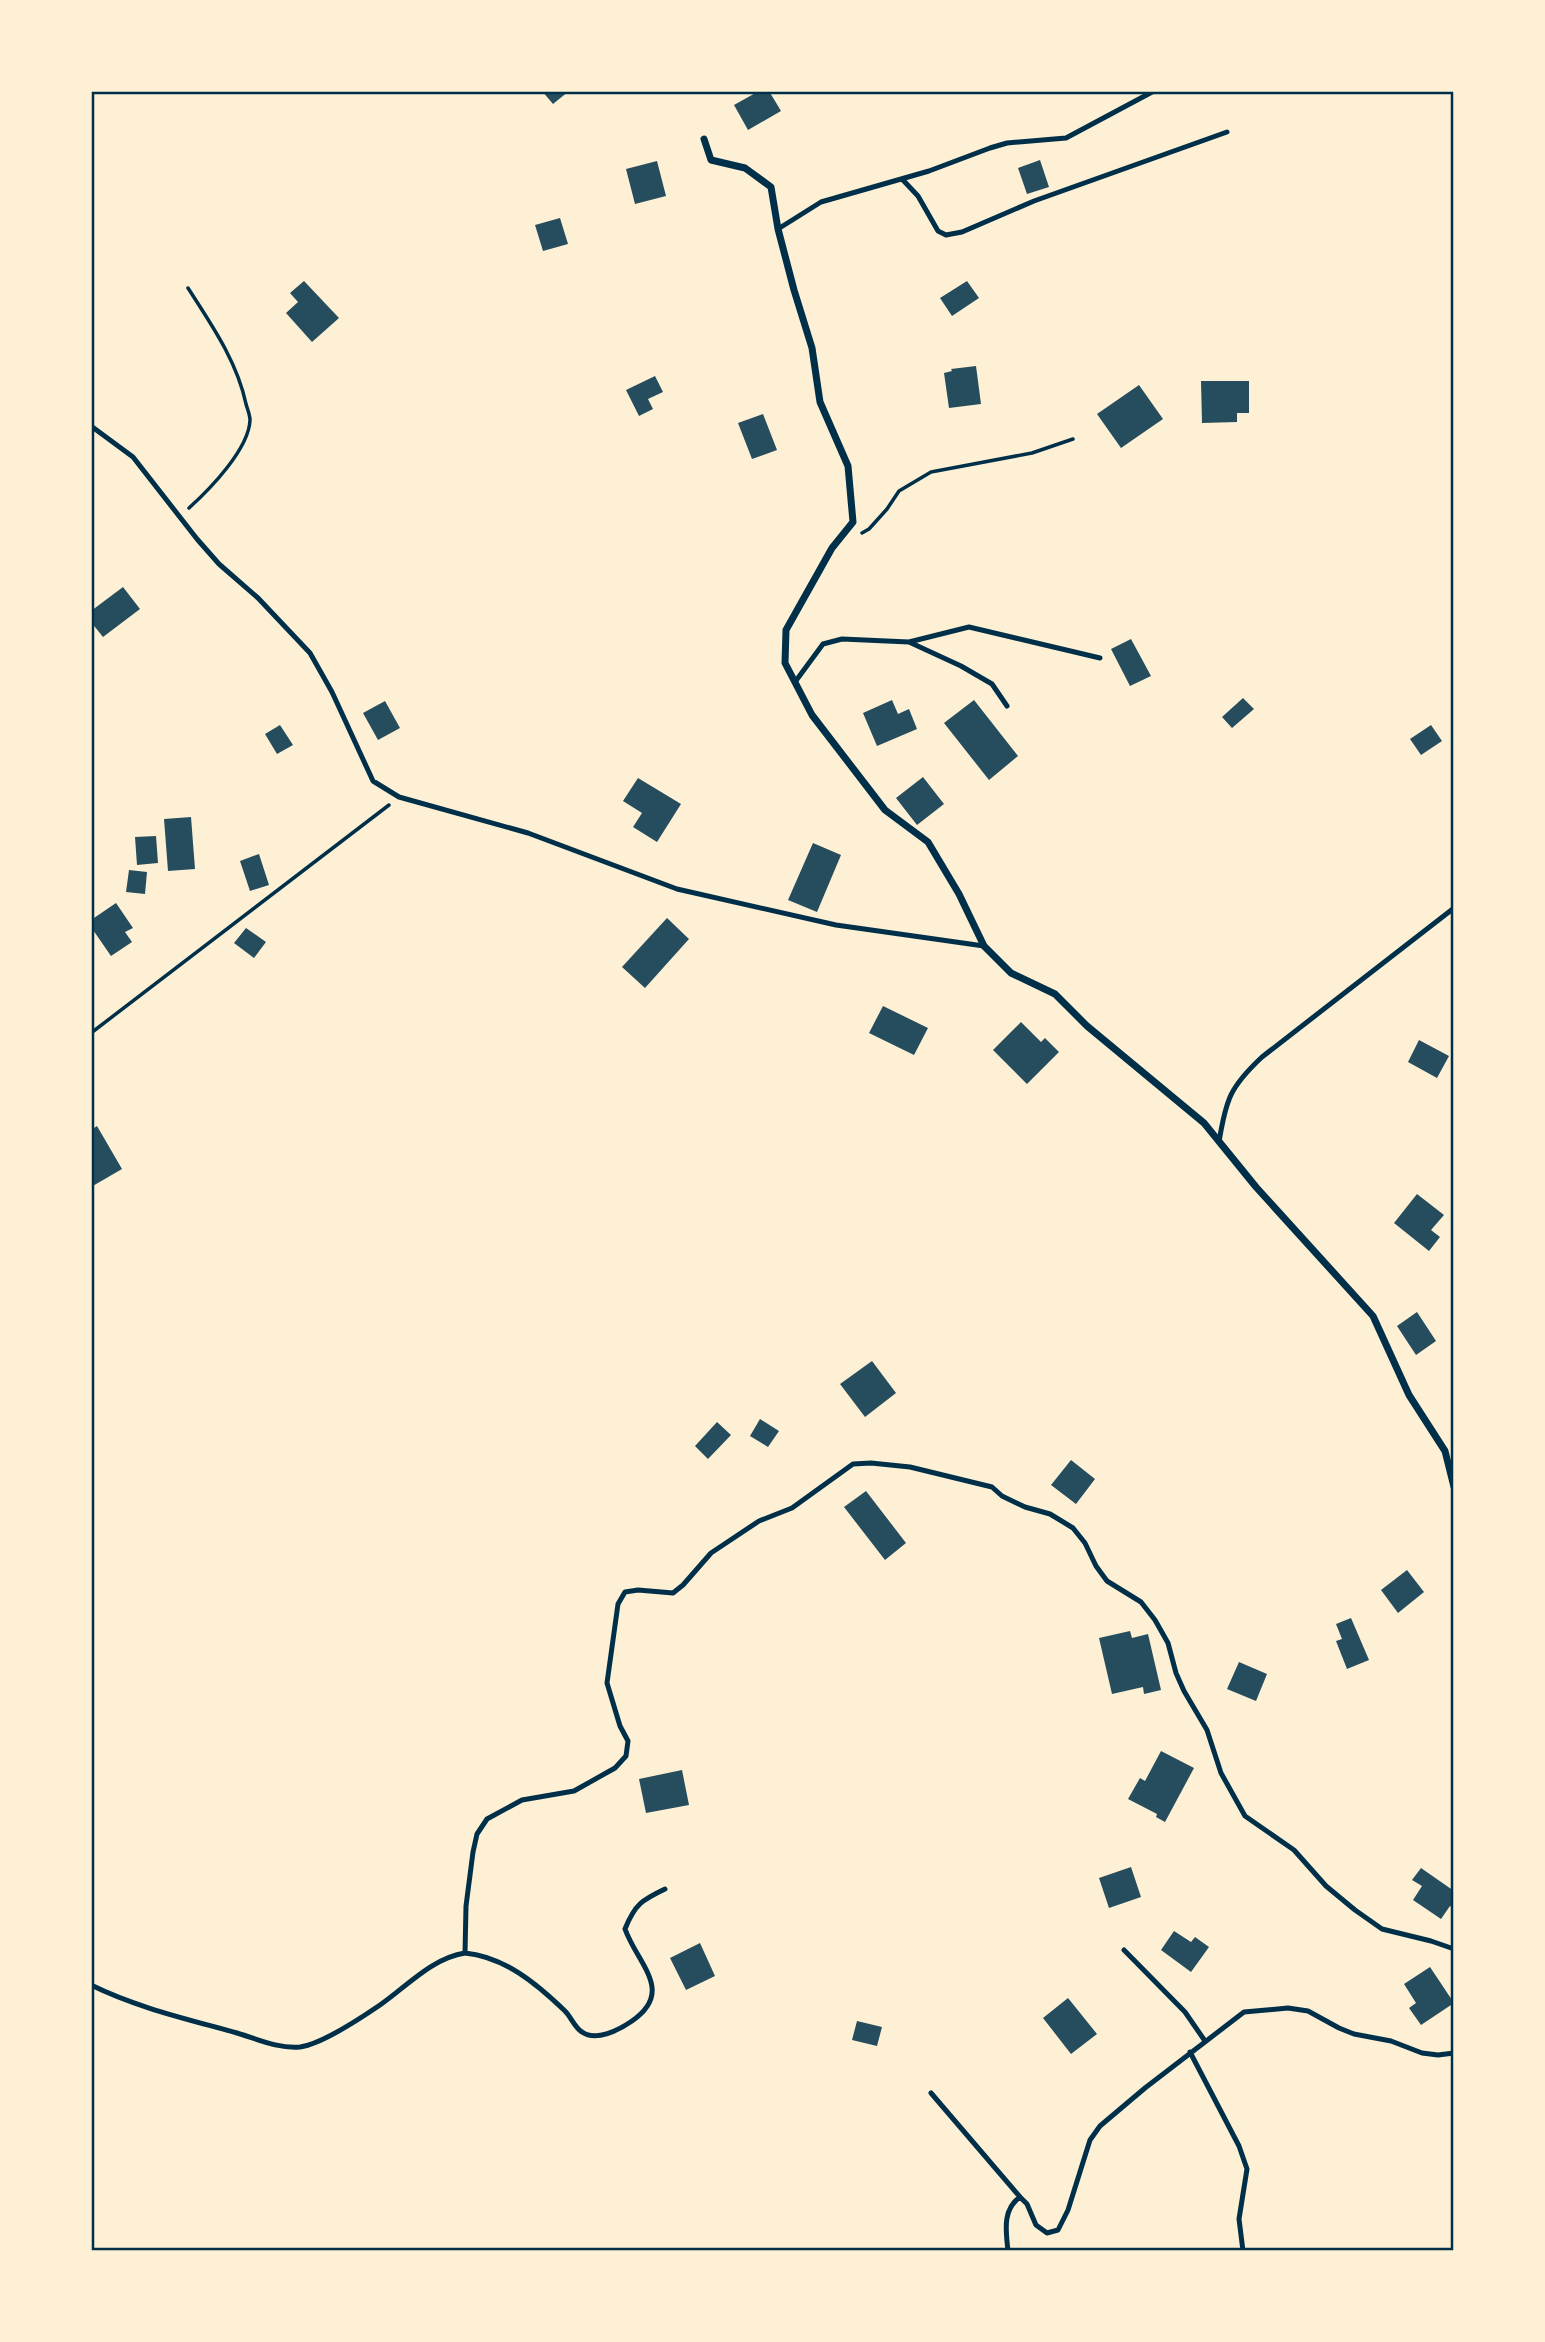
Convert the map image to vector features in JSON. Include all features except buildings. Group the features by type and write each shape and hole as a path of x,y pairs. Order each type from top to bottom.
{"street":[{"path":"704,139 710,160 745,168 771,187 778,229 812,348 820,402 848,466 853,522 831,548 786,630 785,663 812,715 885,810 928,842 959,894 984,946 1011,973 1055,994 1087,1026 1203,1124 1373,1316 1409,1395 1445,1451 1454,1487"}],"lane":[{"path":"778,229 821,202 902,179 1007,143 1066,138 1154,91"},
{"path":"902,179 918,196 938,232 946,235 962,232 1034,201 1227,132"},
{"path":"91,426 133,457 219,564 258,598 310,653 332,692 373,781 399,797 528,833 677,889 836,925 984,946"},
{"path":"795,682 822,644 842,639 909,642 969,627 1100,659"},
{"path":"909,642 992,684 1007,706"},
{"path":"1219,1142 1229,1094 1243,1075 1262,1057 1454,908"},
{"path":"465,1953 466,1906 473,1852 477,1834 487,1819 522,1800 574,1791 615,1768 626,1756 628,1741 620,1726 607,1683 618,1604 625,1592 638,1590 673,1593 683,1586 711,1553 734,1537 759,1521 792,1508 853,1464 872,1463 910,1467 992,1487 1002,1496 1025,1507 1051,1514 1073,1528 1086,1543 1096,1566 1107,1581 1141,1602 1155,1620 1168,1643 1184,1691 1207,1730 1221,1773 1245,1816 1294,1850 1326,1886 1382,1929 1454,1949"},
{"path":"91,1985 147,2009 271,2044 300,2047 368,2012 428,1968 453,1955 481,1954 500,1961 522,1975 548,1995 582,2032 596,2036 612,2032 631,2022 644,2011 652,1998 654,1987 632,1948 625,1929 631,1913 640,1901 665,1889"},
{"path":"1124,1950 1185,2012 1205,2041"},
{"path":"931,2093 1027,2204 1036,2225 1047,2233 1058,2230 1068,2210 1090,2140 1100,2126 1244,2012 1289,2008 1308,2011 1354,2034 1391,2041 1422,2053 1454,2053"},
{"path":"1191,2052 1239,2146 1247,2169 1239,2219 1243,2251"},
{"path":"1008,2251 1007,2214 1012,2203 1020,2197"}],"path":[{"path":"180,517 209,491 225,470 241,447 250,420 242,385 219,337 188,288"},
{"path":"856,536 869,529 899,491 931,472 1032,453 1073,439"},
{"path":"91,1033 399,797"}]}
